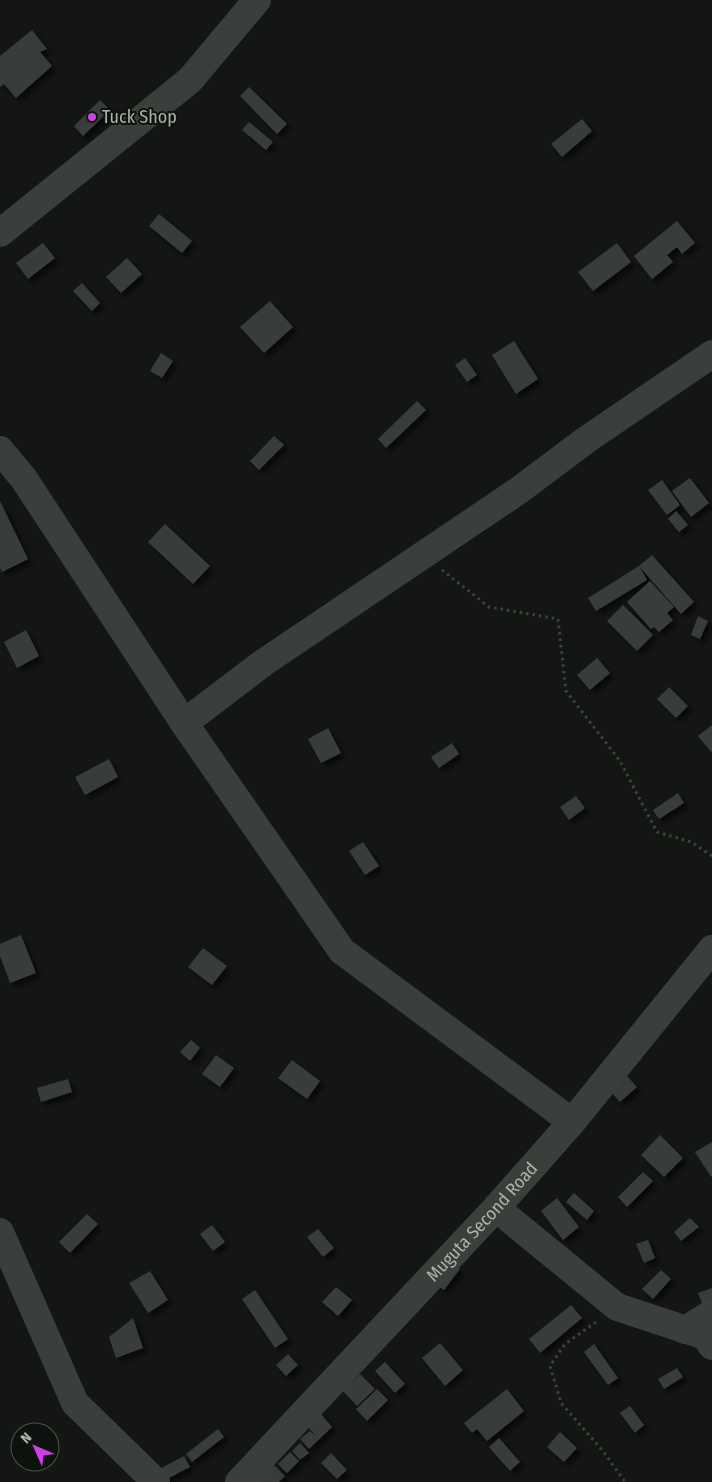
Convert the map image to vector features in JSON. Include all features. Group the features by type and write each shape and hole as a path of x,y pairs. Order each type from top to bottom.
{"street":[{"path":"0,233 190,80 257,0"},
{"path":"184,723 263,663 424,555 712,354"},
{"path":"0,450 24,479 184,723 342,951 572,1122"},
{"name":"Muguta Second Road","path":"239,1482 496,1208 572,1122 712,949"},
{"path":"496,1208 617,1307 705,1336 712,1346"},
{"path":"0,1232 75,1403 156,1482"},
{"path":"685,1330 712,1313"}],"path":[{"path":"424,555 489,607 558,619 566,691 620,761 657,832 691,842 712,856"},
{"path":"617,1307 565,1344 550,1366 561,1403 603,1451 625,1482"}],"building":[{"path":"32,30 47,49 40,52 52,66 16,98 4,84 0,87 0,56"},
{"path":"249,87 287,124 277,134 240,96"},
{"path":"100,100 110,110 83,136 74,126"},
{"path":"582,119 592,131 562,157 551,144"},
{"path":"249,122 273,142 266,150 242,130"},
{"path":"159,214 192,241 182,253 149,226"},
{"path":"677,221 695,243 682,254 677,247 667,255 673,262 652,279 634,256"},
{"path":"43,243 55,258 28,279 16,263"},
{"path":"617,243 631,262 593,291 578,272"},
{"path":"127,258 142,274 121,293 106,277"},
{"path":"82,283 100,303 92,311 73,291"},
{"path":"270,301 293,327 264,353 240,327"},
{"path":"514,341 538,379 516,394 492,355"},
{"path":"161,353 173,361 162,378 150,371"},
{"path":"465,358 477,375 467,382 455,365"},
{"path":"417,401 426,410 386,448 378,439"},
{"path":"274,436 284,445 259,470 250,461"},
{"path":"690,478 709,503 691,517 672,491"},
{"path":"662,480 680,505 667,515 648,490"},
{"path":"0,501 28,559 2,572 0,568"},
{"path":"676,511 688,525 679,532 668,519"},
{"path":"165,524 210,566 193,584 148,542"},
{"path":"652,555 694,602 681,614 639,566"},
{"path":"639,566 647,580 596,611 588,598"},
{"path":"650,581 674,607 667,613 673,620 659,632 654,627 651,629 627,602"},
{"path":"623,605 653,635 637,651 607,621"},
{"path":"698,616 708,621 700,639 691,635"},
{"path":"26,630 39,656 17,668 4,642"},
{"path":"597,658 610,673 590,690 577,675"},
{"path":"669,687 688,706 676,718 657,699"},
{"path":"712,725 712,751 711,752 698,736"},
{"path":"328,728 341,753 321,763 308,739"},
{"path":"452,743 459,754 439,768 431,757"},
{"path":"109,759 118,777 85,795 75,777"},
{"path":"678,793 684,803 659,819 653,810"},
{"path":"576,796 585,808 569,820 560,807"},
{"path":"363,842 379,866 365,875 349,851"},
{"path":"21,935 36,973 10,983 0,956 0,944"},
{"path":"203,948 227,966 212,985 188,967"},
{"path":"191,1040 200,1048 190,1061 180,1052"},
{"path":"216,1055 234,1068 220,1087 202,1074"},
{"path":"292,1060 320,1081 307,1099 278,1078"},
{"path":"627,1076 637,1087 620,1102 610,1091"},
{"path":"68,1079 72,1092 41,1102 37,1088"},
{"path":"660,1135 683,1158 664,1177 641,1155"},
{"path":"712,1142 712,1176 711,1177 695,1152"},
{"path":"643,1172 653,1181 627,1207 618,1197"},
{"path":"574,1193 594,1211 587,1220 566,1202"},
{"path":"557,1198 579,1227 563,1240 541,1211"},
{"path":"87,1214 98,1224 70,1253 59,1242"},
{"path":"690,1218 699,1227 681,1241 674,1232"},
{"path":"212,1225 225,1242 213,1251 200,1234"},
{"path":"318,1229 334,1248 323,1257 307,1237"},
{"path":"648,1240 655,1258 644,1263 636,1244"},
{"path":"451,1262 460,1269 444,1290 435,1284"},
{"path":"661,1270 671,1279 653,1299 642,1289"},
{"path":"150,1271 168,1300 148,1313 129,1283"},
{"path":"336,1287 352,1300 338,1316 322,1302"},
{"path":"712,1288 712,1303 703,1306 698,1293"},
{"path":"255,1290 288,1339 275,1348 242,1299"},
{"path":"571,1305 582,1318 540,1353 529,1339"},
{"path":"133,1318 143,1348 116,1358 109,1337"},
{"path":"440,1343 463,1370 445,1386 422,1358"},
{"path":"594,1344 618,1378 608,1385 584,1352"},
{"path":"288,1354 298,1365 286,1376 276,1365"},
{"path":"385,1362 405,1384 395,1393 375,1371"},
{"path":"677,1368 683,1377 664,1389 658,1379"},
{"path":"360,1374 375,1389 357,1406 343,1391"},
{"path":"377,1389 388,1400 367,1421 356,1409"},
{"path":"507,1389 524,1411 487,1441 477,1429 472,1433 464,1423"},
{"path":"630,1406 644,1425 635,1433 620,1413"},
{"path":"320,1413 332,1427 309,1449 300,1439 310,1431 317,1437 307,1426"},
{"path":"218,1429 224,1437 192,1462 186,1454"},
{"path":"560,1432 577,1448 564,1462 547,1447"},
{"path":"499,1438 520,1462 510,1471 489,1447"},
{"path":"300,1443 309,1453 300,1460 292,1451"},
{"path":"290,1452 299,1461 287,1473 278,1464"},
{"path":"331,1453 347,1470 337,1479 321,1463"},
{"path":"184,1456 190,1467 161,1482 154,1472"},
{"path":"274,1465 285,1476 279,1482 257,1482"}],"place":[{"name":"Tuck Shop","path":"92,117"}]}
